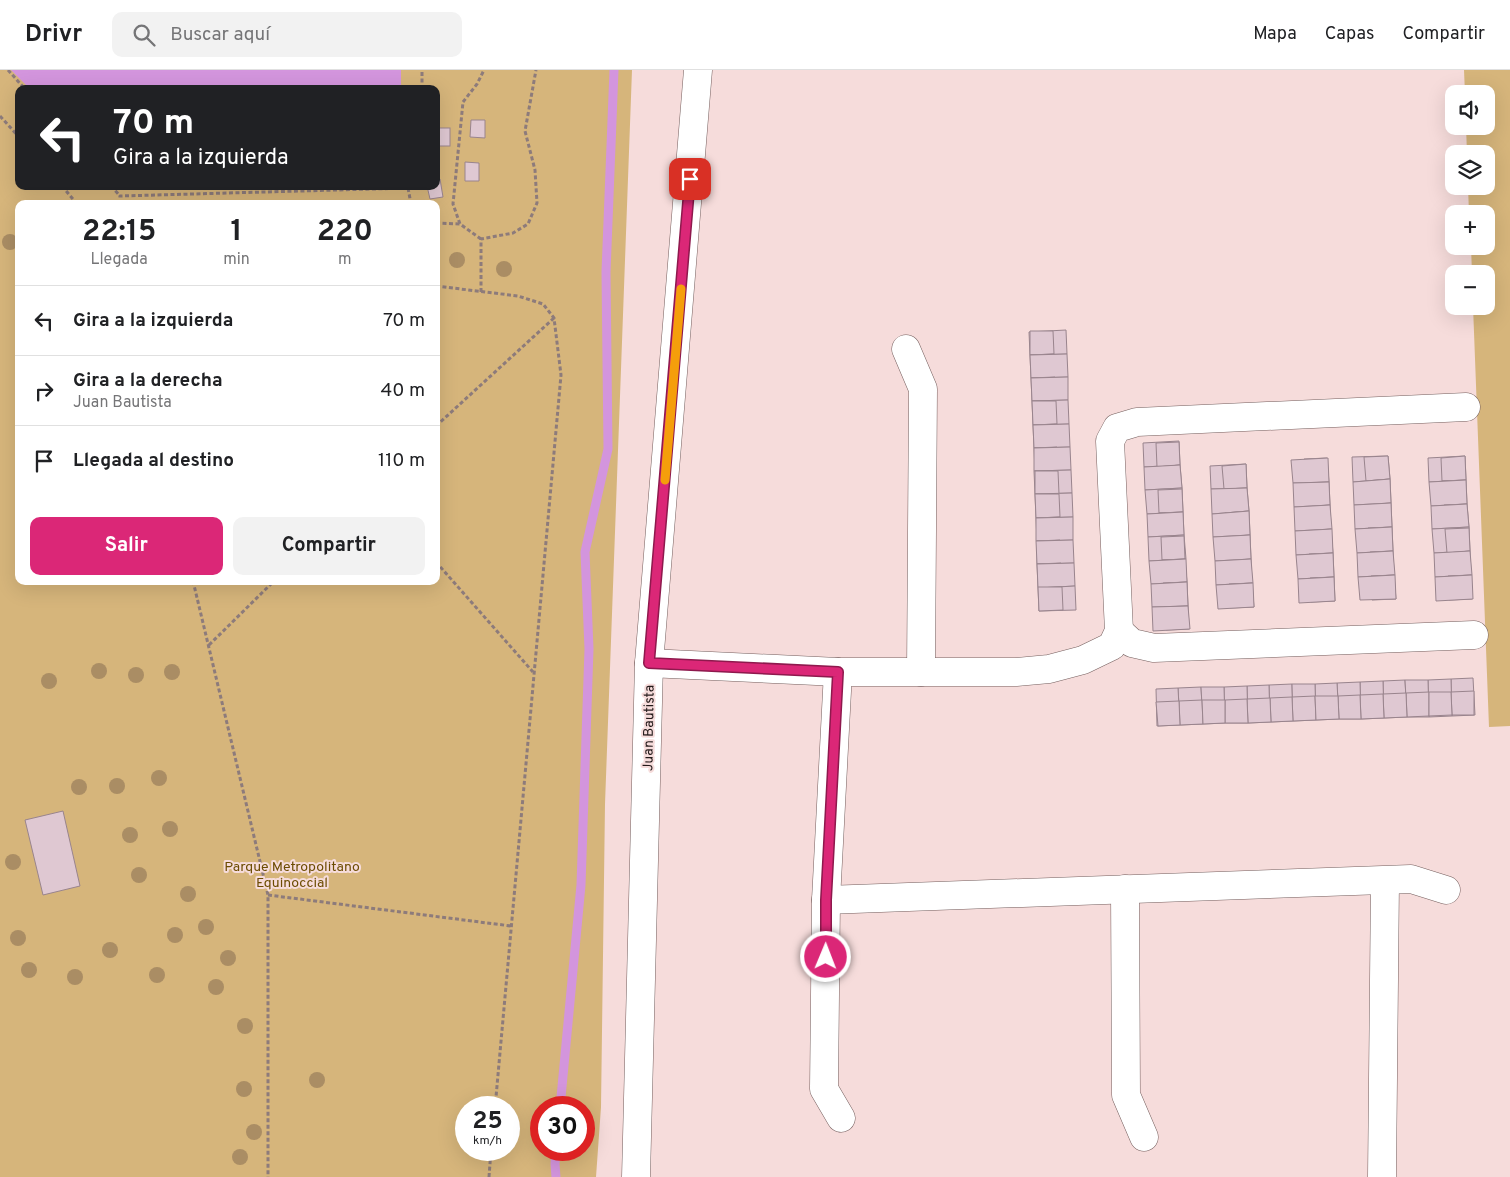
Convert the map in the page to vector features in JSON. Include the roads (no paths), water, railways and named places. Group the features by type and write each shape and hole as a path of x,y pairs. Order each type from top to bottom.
{"street":[{"name":"Juan Bautista","path":"636,1177 649,663 698,70"},
{"path":"906,348 923,389 921,672"},
{"path":"649,663 838,672 1016,672 1049,669 1083,660 1112,646 1119,631 1110,441 1117,428 1137,422 1466,407"},
{"path":"1119,631 1132,643 1154,648 1474,635"},
{"path":"838,672 826,900 824,1089 841,1118"},
{"path":"826,900 1412,879 1446,890"},
{"path":"1382,1177 1385,881"},
{"path":"1125,889 1126,1094 1144,1137"}],"waterway":[{"path":"561,1096 581,885 589,649 585,552 608,449 606,272 614,70"},
{"path":"555,1161 556,1177"}],"park label":[{"name":"Parque Metropolitano Equinoccial","path":"292,874"}]}
